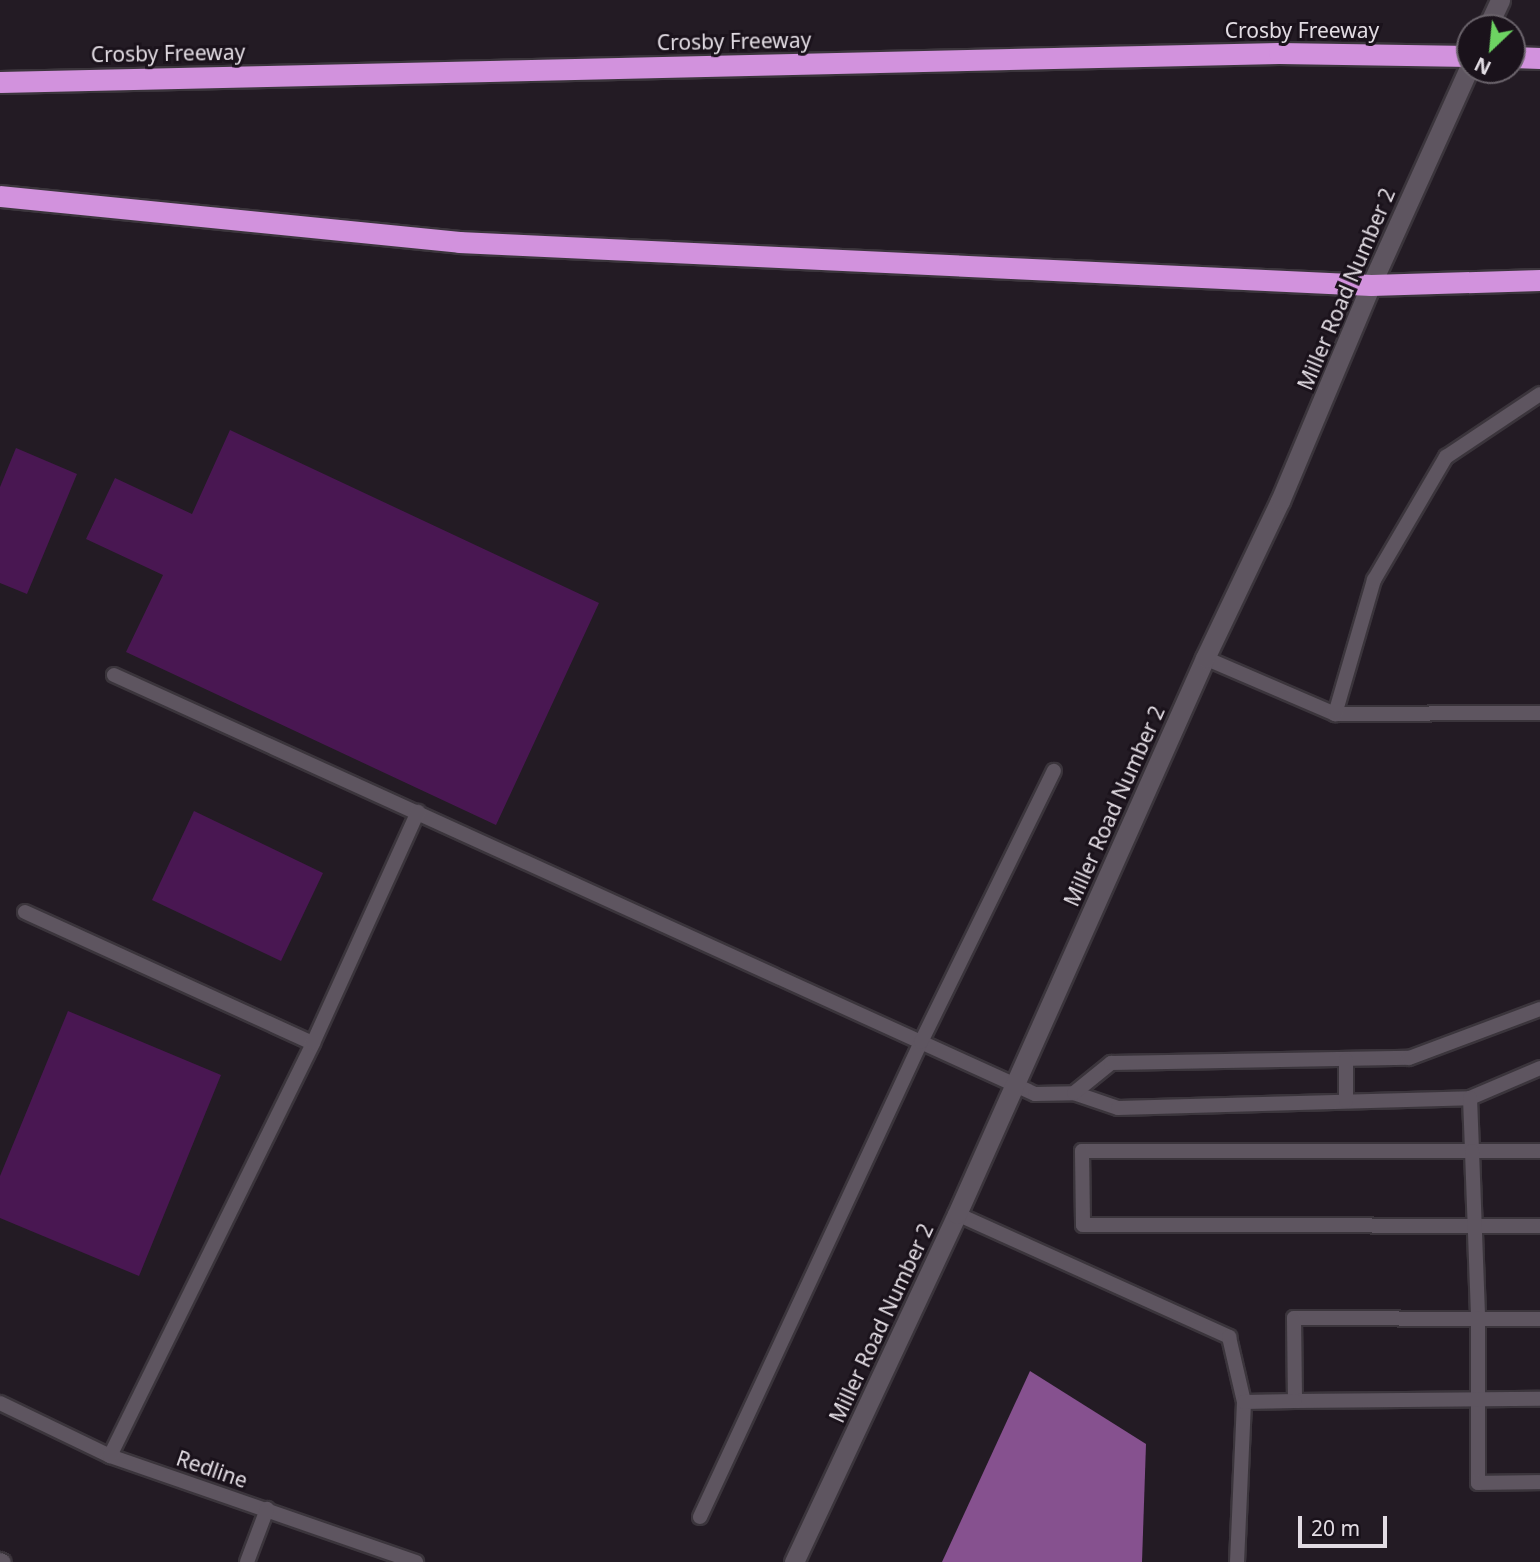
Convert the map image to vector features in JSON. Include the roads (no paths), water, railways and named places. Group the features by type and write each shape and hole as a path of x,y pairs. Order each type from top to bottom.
{"highway":[{"name":"Crosby Freeway","path":"0,82 1279,53 1456,57"},
{"path":"0,196 459,242 1371,285 1540,280"}],"main road":[{"name":"Miller Road Number 2","path":"794,1562 957,1214 1205,658 1280,501 1371,285 1462,84"}],"lane":[{"path":"1335,714 1374,580 1446,457 1540,394"},
{"path":"1205,658 1335,714 1540,713"},
{"path":"114,675 1035,1094 1074,1093 1118,1108 1470,1098 1540,1069"},
{"path":"700,1517 921,1042 1055,771"},
{"path":"110,1456 313,1042 418,812"},
{"path":"25,912 313,1042"},
{"path":"1074,1093 1111,1063 1409,1058 1540,1009"},
{"path":"1346,1060 1346,1101"},
{"path":"1470,1098 1478,1318 1478,1483 1540,1482"},
{"path":"1540,1151 1082,1152 1083,1225 1540,1226"},
{"path":"957,1214 1229,1337 1244,1402 1237,1562"},
{"path":"1295,1401 1294,1318 1540,1319"},
{"path":"1244,1402 1540,1399"},
{"name":"Redline","path":"0,1403 110,1456 416,1562"},
{"path":"247,1562 267,1509"}]}
